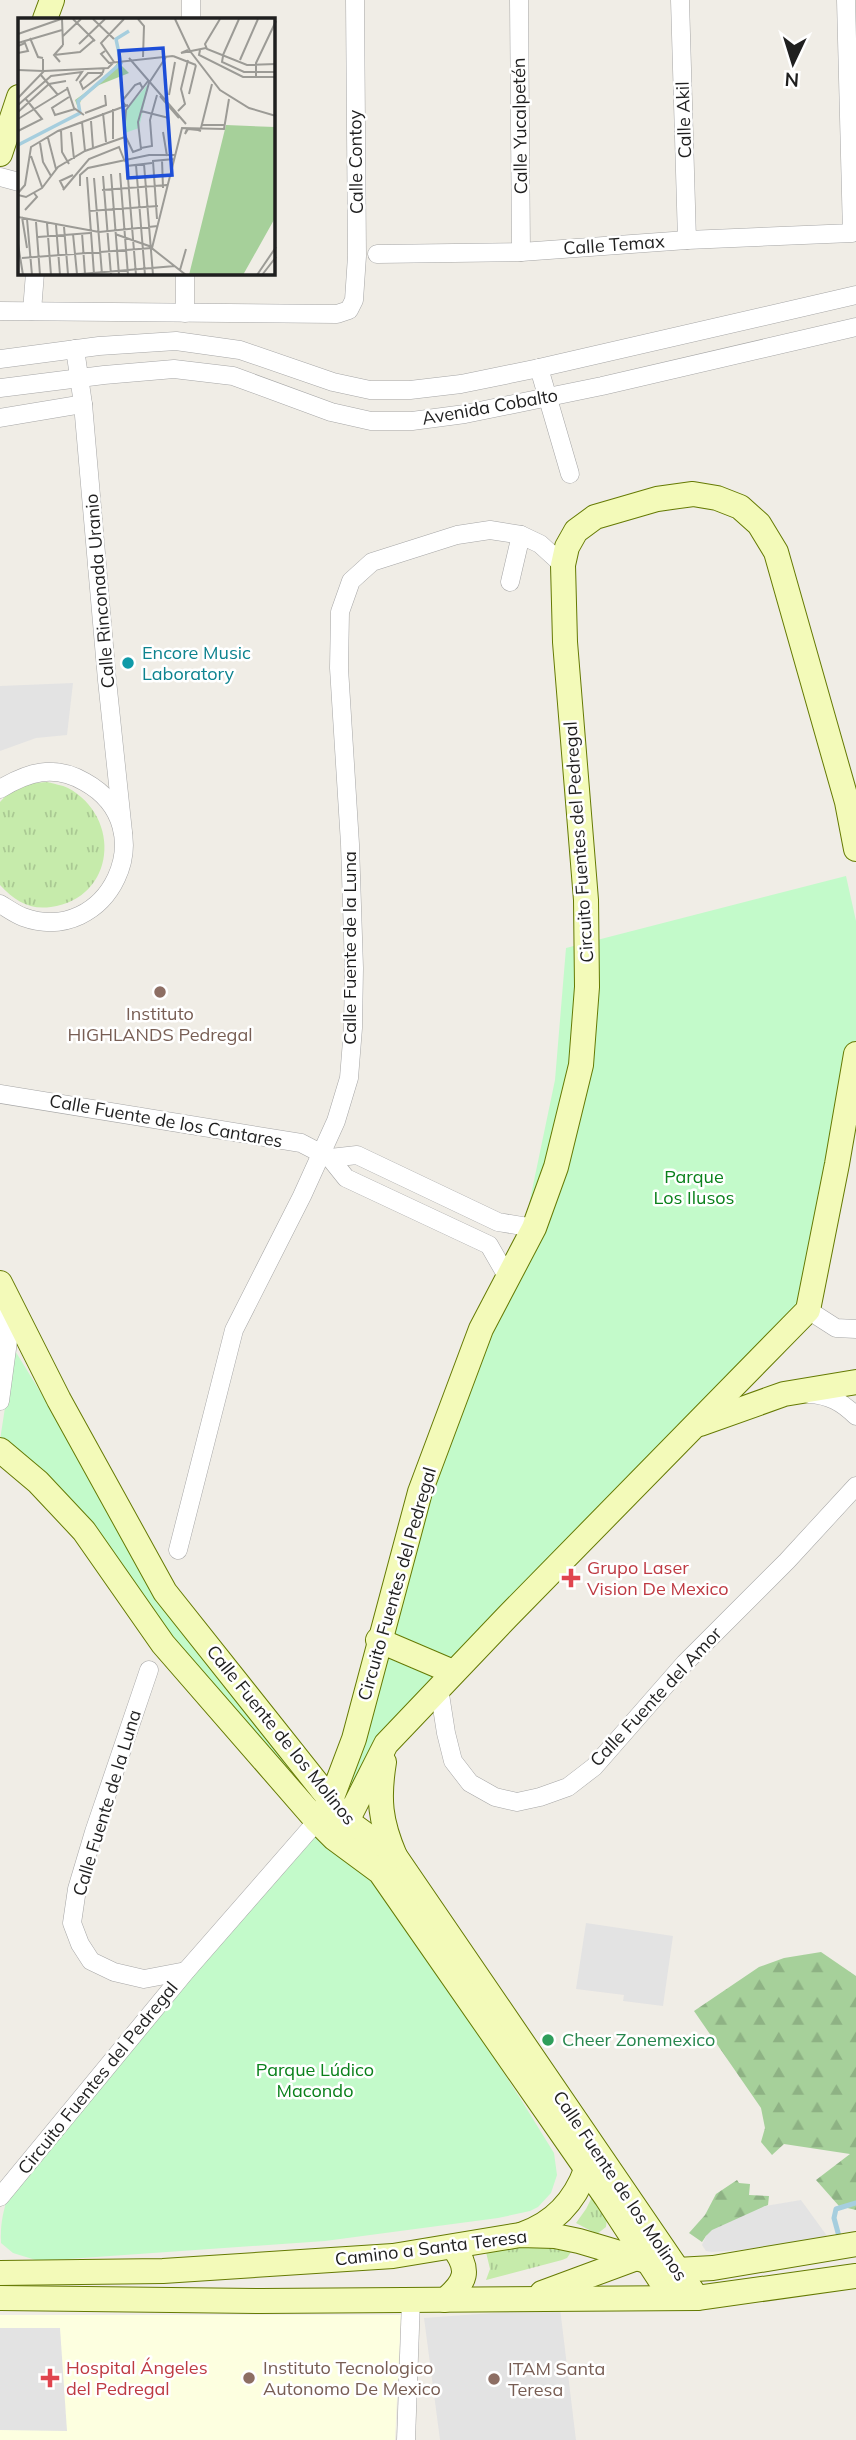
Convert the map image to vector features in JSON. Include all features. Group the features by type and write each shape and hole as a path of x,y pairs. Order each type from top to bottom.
{"street":[{"path":"45,18 52,0"},
{"path":"191,0 191,18"},
{"name":"Calle Contoy","path":"184,313 337,314 349,310 354,300 357,256 355,0"},
{"name":"Calle Yucalpetén","path":"519,0 521,252"},
{"name":"Calle Akil","path":"680,0 687,240"},
{"name":"Calle Temax","path":"377,254 521,252 687,240 852,233 846,0"},
{"path":"0,154 18,100"},
{"path":"0,177 18,182"},
{"path":"32,311 35,275"},
{"path":"0,311 184,313 185,275"},
{"name":"Avenida Cobalto","path":"0,359 139,342 176,341 240,350 333,382 370,390 410,390 461,384 539,369 856,295"},
{"name":"Avenida Cobalto","path":"0,388 174,369 233,376 331,412 371,421 412,421 465,414 547,397 856,327"},
{"name":"Calle Rinconada Uranio","path":"23,917 45,921 68,919 89,911 106,896 118,877 124,855 83,404 75,349"},
{"path":"539,369 570,474"},
{"path":"0,418 83,404"},
{"name":"Circuito Fuentes del Pedregal","path":"0,2197 186,1971 317,1821 331,1800 354,1739 378,1640 420,1492 481,1329 534,1228 556,1167 581,1065 587,987 586,900 565,642 563,565 567,547 576,531 605,513 657,499 693,494 717,498 740,507 760,524 776,552 852,804 856,849"},
{"name":"Calle Fuente de la Luna","path":"178,1550 234,1330 325,1155 349,1078 354,968 350,844 339,668 340,612 351,581 372,562 457,534 489,530 521,535 540,544 563,565"},
{"path":"510,582 521,535"},
{"path":"0,789 23,776 48,771 74,775 97,788 114,808 123,832"},
{"path":"0,904 23,917"},
{"path":"0,922 23,917"},
{"path":"341,1830 386,1744 692,1426 808,1310 838,1164 856,1054"},
{"name":"Calle Fuente de los Cantares","path":"0,1094 301,1143 325,1155 345,1178 489,1245 508,1278"},
{"name":"Calle Fuente de los Cantares","path":"325,1155 357,1155 498,1222 534,1228"},
{"path":"0,1401 8,1341 3,1286"},
{"name":"Calle Fuente de los Molinos","path":"3,1286 59,1400 165,1592 331,1800 341,1830 380,1872 586,2169 634,2224"},
{"path":"808,1310 836,1328 856,1329"},
{"path":"692,1426 784,1394 856,1382"},
{"path":"784,1394 832,1398 845,1405 856,1416"},
{"name":"Calle Fuente de los Molinos","path":"0,1450 38,1482 83,1531 163,1644 317,1821 396,1856 634,2224 672,2298"},
{"name":"Calle Fuente del Amor","path":"446,1680 446,1733 453,1761 470,1783 495,1797 517,1802 568,1787 594,1767 685,1663 788,1560 856,1486"},
{"path":"378,1640 446,1680"},
{"name":"Calle Fuente de la Luna","path":"149,1670 94,1832 77,1889 72,1923 79,1944 90,1961 114,1972 144,1979 186,1971"},
{"path":"386,1744 380,1784 380,1810 384,1830 396,1856"},
{"path":"342,1770 365,1785"},
{"path":"520,2235 543,2225 562,2210 581,2184 586,2169"},
{"path":"579,2241 609,2236 634,2224"},
{"name":"Camino a Santa Teresa","path":"0,2273 163,2271 393,2256 520,2235 555,2236 648,2255"},
{"path":"677,2270 713,2268 856,2244"},
{"path":"445,2300 456,2290 464,2273 462,2258 453,2247"},
{"path":"524,2300 648,2255"},
{"name":"Calle Fuente de los Molinos","path":"648,2255 677,2270 697,2298"},
{"path":"0,2298 261,2301 697,2298 856,2276"},
{"path":"406,2440 411,2300"}],"shaded area":[{"path":"73,683 67,735 36,738 0,751 0,686"},
{"path":"586,1923 673,1936 663,2006 623,2001 624,1995 576,1989"},
{"path":"801,2200 830,2240 712,2252 706,2251 702,2245 712,2230 765,2206"},
{"name":"ITAM Santa Teresa","path":"560,2308 576,2440 440,2440 424,2318"},
{"name":"Instituto Tecnologico Autonomo De Mexico","path":"0,2315 401,2315 395,2440 0,2440"},
{"path":"0,2328 60,2328 67,2431 0,2430"}],"green space":[{"path":"47,782 68,788 85,801 97,818 103,836 104,855 99,873 89,889 73,900 43,908 23,903 0,885 0,802 21,786"},
{"name":"Parque Los Ilusos","path":"846,876 856,921 856,1051 808,1310 437,1689 347,1821 331,1800 378,1640 526,1219 555,1080 566,948"},
{"path":"14,1349 98,1486 322,1794 311,1804 0,1440"},
{"name":"Parque Lúdico Macondo","path":"315,1827 377,1878 520,2098 554,2153 557,2175 551,2193 538,2207 530,2211 498,2218 325,2241 39,2261 13,2253 1,2243 2,2219 8,2196"},
{"path":"821,1952 856,1976 856,2210 839,2206 816,2180 850,2154 784,2144 772,2155 761,2142 765,2128 761,2108 694,2011 759,1967 784,1958"},
{"path":"737,2180 739,2183 750,2184 749,2195 769,2196 768,2205 706,2236 702,2242 689,2233 705,2215 716,2194"},
{"path":"593,2195 607,2217 606,2227 597,2234 576,2223"},
{"path":"528,2245 570,2249 571,2252 562,2260 486,2280 490,2269 486,2252"}],"waterway":[{"path":"840,2240 834,2218 836,2209 856,2203"}],"place":[{"name":"Encore Music Laboratory","path":"128,663"},
{"name":"Instituto HIGHLANDS Pedregal","path":"160,992"},
{"name":"Grupo Laser Vision De Mexico","path":"571,1578"},
{"name":"Cheer Zonemexico","path":"548,2040"},
{"name":"Hospital Ángeles del Pedregal","path":"50,2378"},
{"name":"Instituto Tecnologico Autonomo De Mexico","path":"249,2378"},
{"name":"ITAM Santa Teresa","path":"494,2379"}]}
